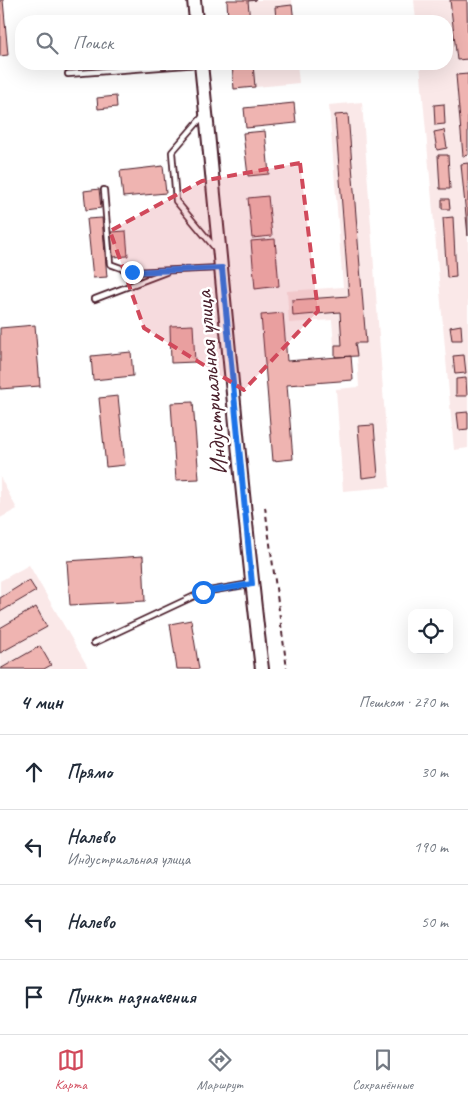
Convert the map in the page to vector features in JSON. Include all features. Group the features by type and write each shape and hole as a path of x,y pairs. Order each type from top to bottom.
{"street":[{"path":"194,0 195,15"},
{"name":"Индустриальная улица","path":"202,70 262,669"}],"lane":[{"path":"68,74 121,70"},
{"path":"104,190 110,264 132,272 170,270 221,262 176,201 172,152 206,113"},
{"path":"95,299 170,270"},
{"path":"94,643 203,592 252,584"}],"path":[{"path":"265,507 287,669"}],"highlighted area":[{"path":"300,163 318,311 244,390 144,328 110,231 202,181"}],"shaded area":[{"path":"227,0 292,0 293,15 228,15"},
{"path":"414,0 468,0 468,448 454,450 421,70 453,70 453,15 415,15"},
{"path":"232,70 298,70 299,83 234,89"},
{"path":"362,102 390,487 343,491 336,389 359,387 357,356 335,357 332,320 289,323 287,291 343,287 329,105"},
{"path":"0,477 17,509 0,518"},
{"path":"29,565 89,669 0,669 0,581"}],"building":[{"path":"0,0 3,0 8,55 0,56"},
{"path":"227,0 256,0 248,1 249,15 228,15"},
{"path":"450,0 467,0 468,59 457,60"},
{"path":"292,5 293,15 276,15 275,7"},
{"path":"232,70 254,70 255,87 234,89"},
{"path":"468,74 468,155 463,156 456,75"},
{"path":"116,96 117,107 98,109 97,98"},
{"path":"294,103 296,123 246,128 244,108"},
{"path":"444,104 445,124 435,125 434,105"},
{"path":"348,114 366,343 355,343 357,356 335,357 335,345 342,345 340,312 293,316 292,300 349,296 335,115"},
{"path":"444,130 447,148 437,150 434,132"},
{"path":"265,131 269,174 248,176 243,133"},
{"path":"438,155 448,155 450,189 440,189"},
{"path":"468,163 468,236 461,164"},
{"path":"163,166 166,193 123,197 120,171"},
{"path":"99,189 101,208 86,210 84,191"},
{"path":"268,196 272,236 252,238 248,198"},
{"path":"442,199 449,199 450,209 442,209"},
{"path":"453,217 456,277 447,278 443,218"},
{"path":"102,218 107,277 93,278 87,219"},
{"path":"126,231 128,256 113,257 111,232"},
{"path":"275,239 279,286 255,289 251,241"},
{"path":"283,313 287,361 351,356 353,380 287,385 293,459 273,461 261,315"},
{"path":"35,325 40,386 0,389 0,328"},
{"path":"193,325 195,362 171,363 170,326"},
{"path":"461,325 462,340 452,340 450,327"},
{"path":"131,352 133,376 93,380 91,356"},
{"path":"464,355 466,373 455,374 453,356"},
{"path":"466,378 467,396 456,396 456,379"},
{"path":"118,396 125,465 106,467 99,398"},
{"path":"193,402 199,479 176,480 171,403"},
{"path":"468,412 468,429 459,430 457,413"},
{"path":"374,425 378,476 362,478 358,426"},
{"path":"143,556 145,601 70,605 67,561"},
{"path":"29,580 36,591 0,612 0,598"},
{"path":"36,607 47,627 0,653 0,628"},
{"path":"191,620 199,669 177,669 170,624"},
{"path":"40,646 51,665 44,669 0,669"}],"route":[{"path":"132,272 222,268 252,584 203,592"}]}
